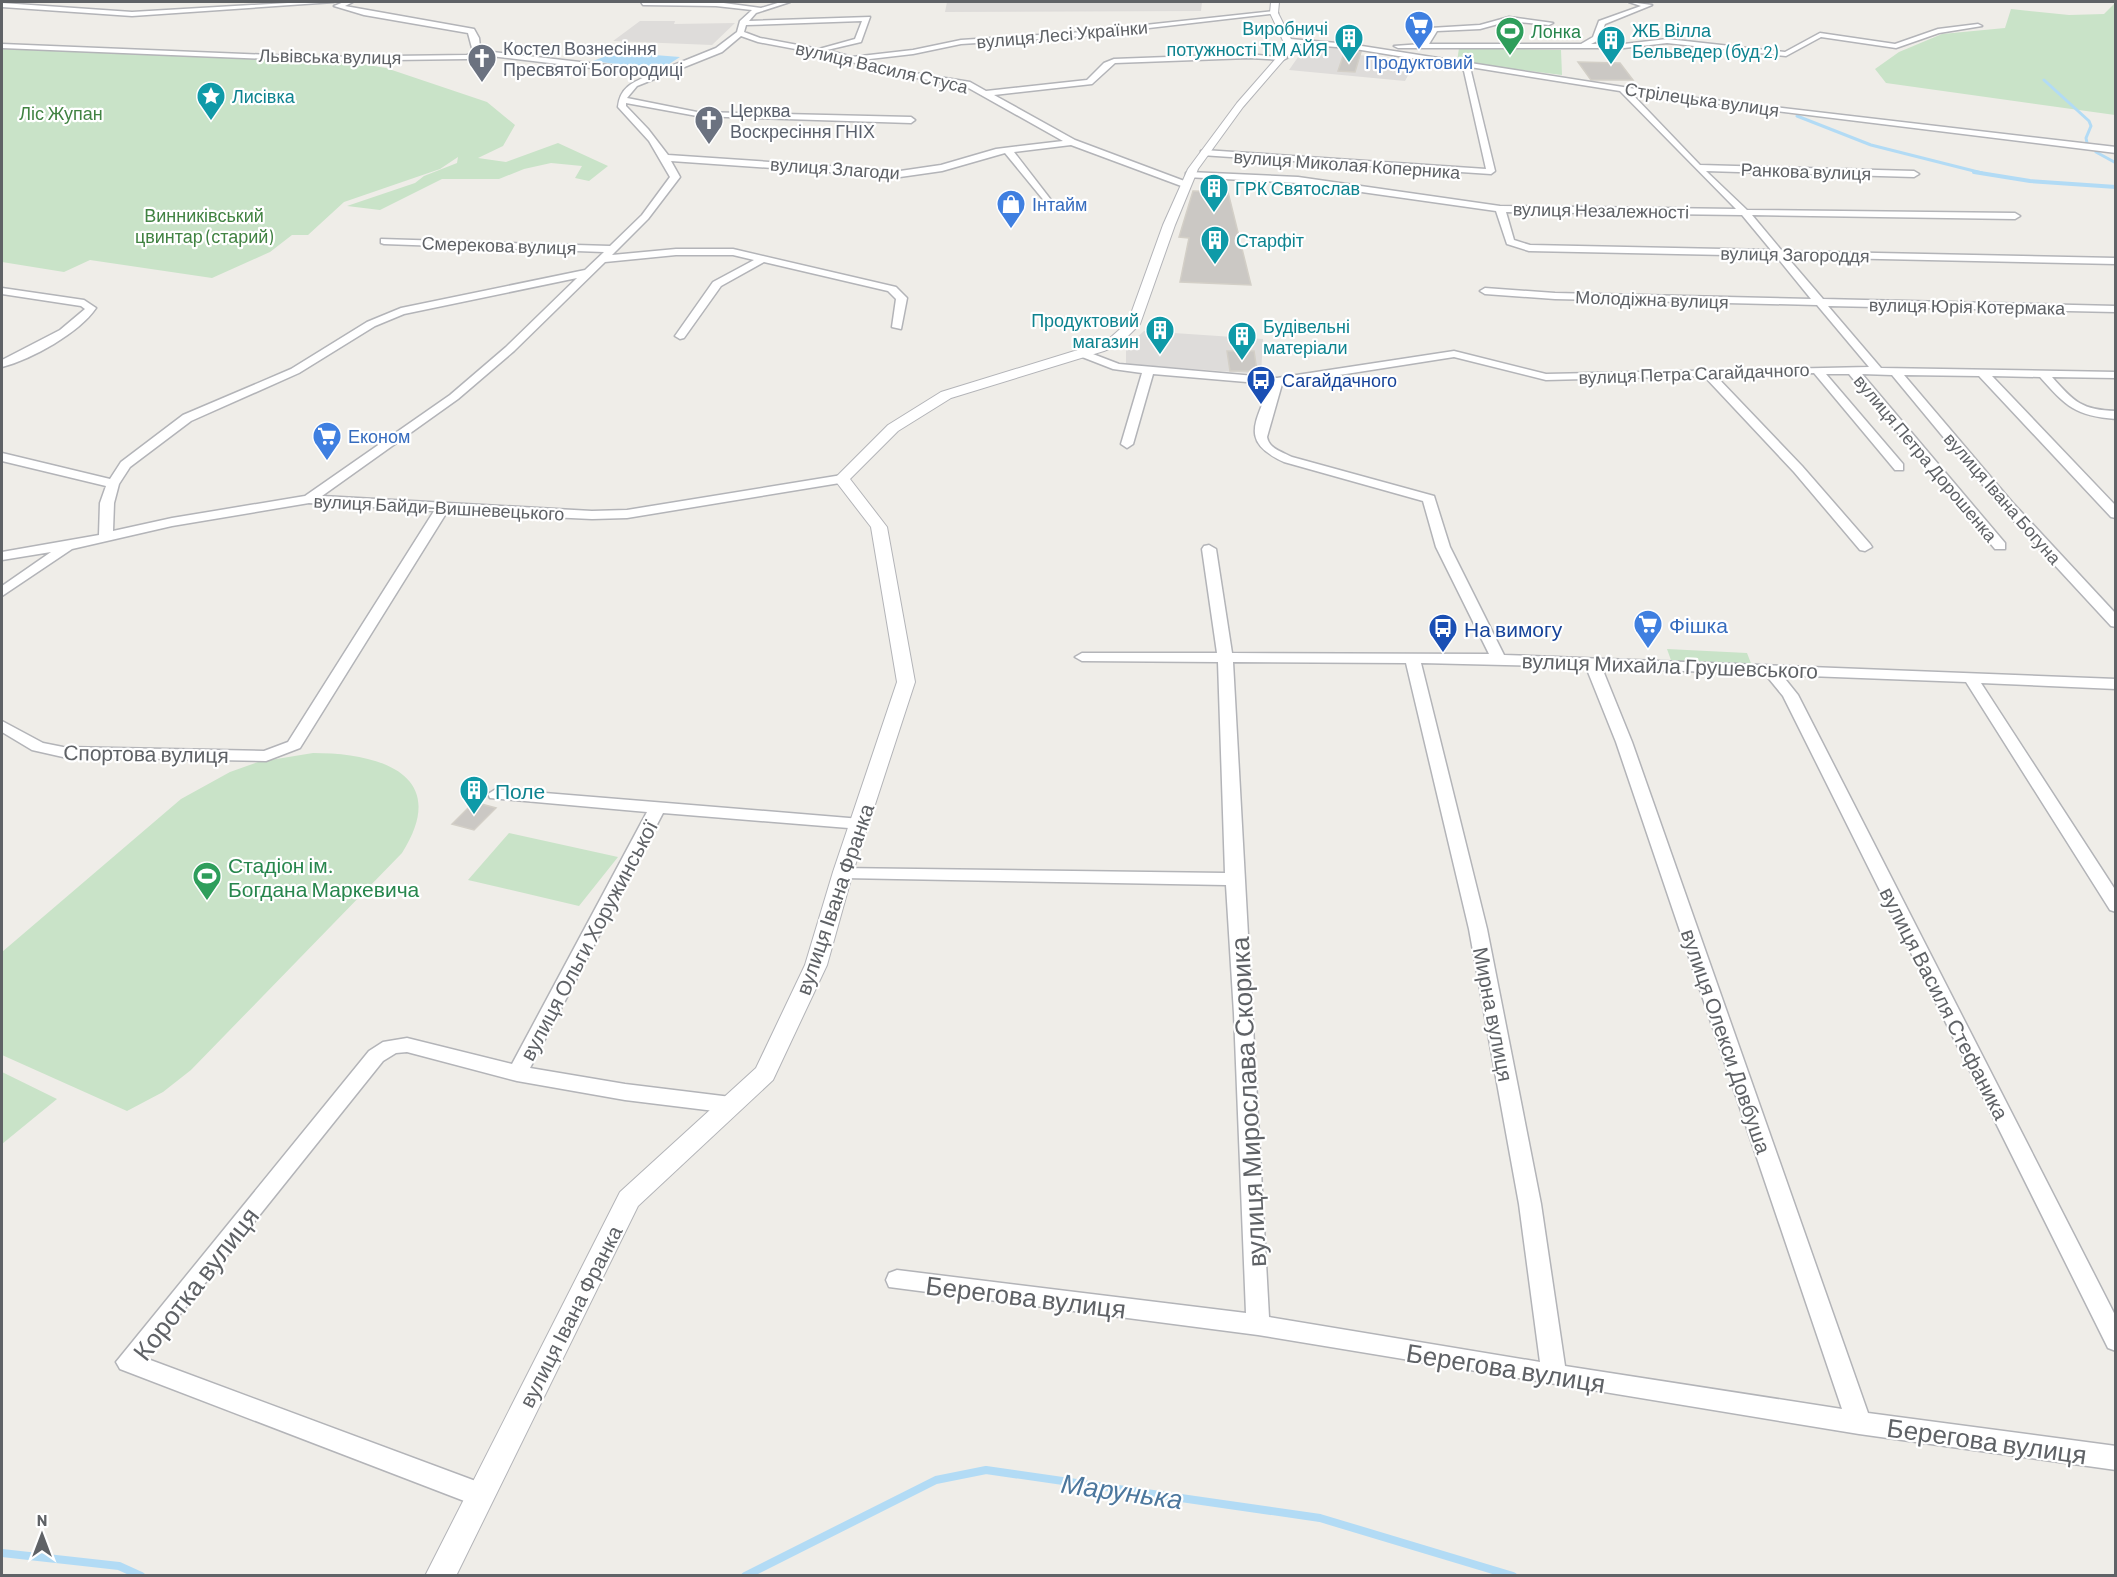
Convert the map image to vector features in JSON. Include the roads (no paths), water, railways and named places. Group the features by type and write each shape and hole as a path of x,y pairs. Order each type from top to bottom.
{"street":[{"path":"2,5 132,14 331,2"},
{"path":"350,2 337,6 364,13 471,31 475,38 476,48 482,53"},
{"path":"700,2 759,9 787,2"},
{"path":"842,479 893,428 946,395 1081,353 1115,340 1134,324 1187,179 1204,153 1264,76 1291,47 1274,13 1275,2"},
{"path":"1582,46 1596,38 1602,23 1649,4 1632,2"},
{"path":"643,3 714,4"},
{"path":"309,499 454,397 510,350 591,273 651,209 675,177 667,158 653,136 622,107 622,100 627,89 657,74 719,50 759,9"},
{"name":"вулиця Лесі Українки","path":"850,59 913,52 961,42 1071,35 1274,13"},
{"path":"742,28 867,19 858,40 816,50"},
{"path":"1424,46 1433,30 1437,29 1480,27 1509,19 1548,23"},
{"path":"1350,46 1624,46 1667,41 1786,54 1820,35 1896,46 1938,31 1978,26"},
{"name":"вулиця Василя Стуса","path":"742,28 758,40 816,50 881,70 967,84 1072,142 1187,179"},
{"name":"Стрілецька вулиця","path":"1290,41 1350,46 1769,110 2115,150"},
{"name":"Львівська вулиця","path":"2,46 206,52 318,59 467,57 482,53 657,74"},
{"path":"985,94 1089,82 1095,79 1106,65 1114,61 1250,56 1283,58"},
{"name":"вулиця Миколая Коперника","path":"1204,153 1469,172 1491,171 1468,70 1463,65"},
{"path":"1620,87 1744,212 1819,304 1877,370"},
{"path":"622,100 697,114 911,120"},
{"name":"вулиця Злагоди","path":"667,158 900,174 942,168 1008,151 1072,142"},
{"path":"2095,147 2115,159"},
{"path":"1008,151 1046,200"},
{"name":"Ранкова вулиця","path":"1698,168 1914,174"},
{"name":"вулиця Незалежності","path":"1187,179 1298,180 1500,209 2015,216"},
{"name":"вулиця Загороддя","path":"1500,209 1507,236 1510,242 1518,246 2115,261"},
{"name":"Смерекова вулиця","path":"384,241 614,249"},
{"path":"604,259 708,252 750,254 892,289 902,298 897,327"},
{"path":"680,336 717,284 765,258"},
{"path":"106,536 107,503 113,484 125,465 178,424 295,371 387,316 591,273"},
{"path":"2,291 84,303 91,308 82,318 56,337 2,364"},
{"name":"Молодіжна вулиця","path":"1485,291 1555,296 1819,304"},
{"name":"вулиця Юрія Котермака","path":"1819,304 2115,309"},
{"path":"1081,353 1117,367 1277,381 1261,431 1262,442 1267,449 1293,461 1404,489 1429,500 1443,547 1499,659"},
{"name":"вулиця Петра Сагайдачного","path":"1277,381 1454,354 1480,358 1528,375 1546,377 1817,370 2115,375"},
{"path":"1127,444 1148,370"},
{"path":"1817,370 1899,467"},
{"name":"вулиця Петра Дорошенка","path":"1852,370 2000,546"},
{"name":"вулиця Івана Богуна","path":"1894,370 2007,505 2115,623"},
{"path":"1706,372 1798,469 1865,548"},
{"path":"1981,372 2115,514"},
{"path":"2042,374 2076,409 2088,415 2115,415"},
{"path":"2,457 42,470 113,484"},
{"name":"вулиця Байди-Вишневецького","path":"2,556 309,499 443,508 592,515 627,514 842,479"},
{"name":"вулиця Івана Франка","path":"440,1575 629,1199 765,1074 816,965 843,872 861,824 906,682 879,527 842,479"},
{"path":"2099,495 2115,495"},
{"name":"Спортова вулиця","path":"2,726 38,747 63,752 266,756 294,745 443,508"},
{"path":"2,592 71,545"},
{"name":"вулиця Мирослава Скорика","path":"1209,549 1225,658 1234,879 1244,1014 1258,1325"},
{"name":"вулиця Михайла Грушевського","path":"1082,657 1499,659 2115,684"},
{"name":"Мирна вулиця","path":"1412,658 1478,929 1530,1204 1554,1376"},
{"name":"вулиця Олекси Довбуша","path":"1591,662 1602,682 1624,742 1859,1423"},
{"name":"вулиця Василя Стефаника","path":"1769,669 1790,695 2115,1341"},
{"path":"1970,677 2115,906"},
{"name":"вулиця Ольги Хоружинської","path":"496,794 861,824"},
{"name":"вулиця Ольги Хоружинської","path":"658,807 517,1073 625,1092 731,1105"},
{"path":"843,872 1234,879"},
{"name":"Коротка вулиця","path":"480,1495 128,1362 376,1056 385,1049 396,1045 407,1045 517,1073"},
{"name":"Берегова вулиця","path":"897,1280 1258,1325 1554,1376 1859,1423 2115,1458"}],"water":[{"path":"616,52 680,57 663,68 654,69 593,61"}],"waterway":[{"path":"2044,80 2089,121 2091,126 2086,138 2087,143"},
{"path":"1797,116 1871,145 1982,173"},
{"path":"2096,152 2116,163"},
{"path":"1974,172 2030,181 2116,187"},
{"name":"Марунька","path":"745,1576 936,1480 986,1470 1320,1518 1513,1576"},
{"name":"Марунька","path":"2,1553 119,1566 141,1576"}],"place":[{"name":"Продуктовий","path":"1419,50"},
{"name":"Лонка","path":"1510,56"},
{"name":"Виробничі потужності ТМ АЙЯ","path":"1349,64"},
{"name":"ЖБ Вілла Бельведер (буд 2)","path":"1611,66"},
{"name":"Костел Вознесіння Пресвятої Богородиці","path":"482,84"},
{"name":"Лисівка","path":"211,122"},
{"name":"Церква Воскресіння ГНІХ","path":"709,146"},
{"name":"ГРК Святослав","path":"1214,214"},
{"name":"Інтайм","path":"1011,230"},
{"name":"Старфіт","path":"1215,266"},
{"name":"Продуктовий магазин","path":"1160,356"},
{"name":"Будівельні матеріали","path":"1242,362"},
{"name":"Сагайдачного","path":"1261,406"},
{"name":"Економ","path":"327,462"},
{"name":"Фішка","path":"1648,650"},
{"name":"На вимогу","path":"1443,654"},
{"name":"Поле","path":"474,816"},
{"name":"Стадіон ім. Богдана Маркевича","path":"207,902"}],"park label":[{"name":"Ліс Жупан","path":"61,113"},
{"name":"Винниківський цвинтар (старий)","path":"204,225"}]}
